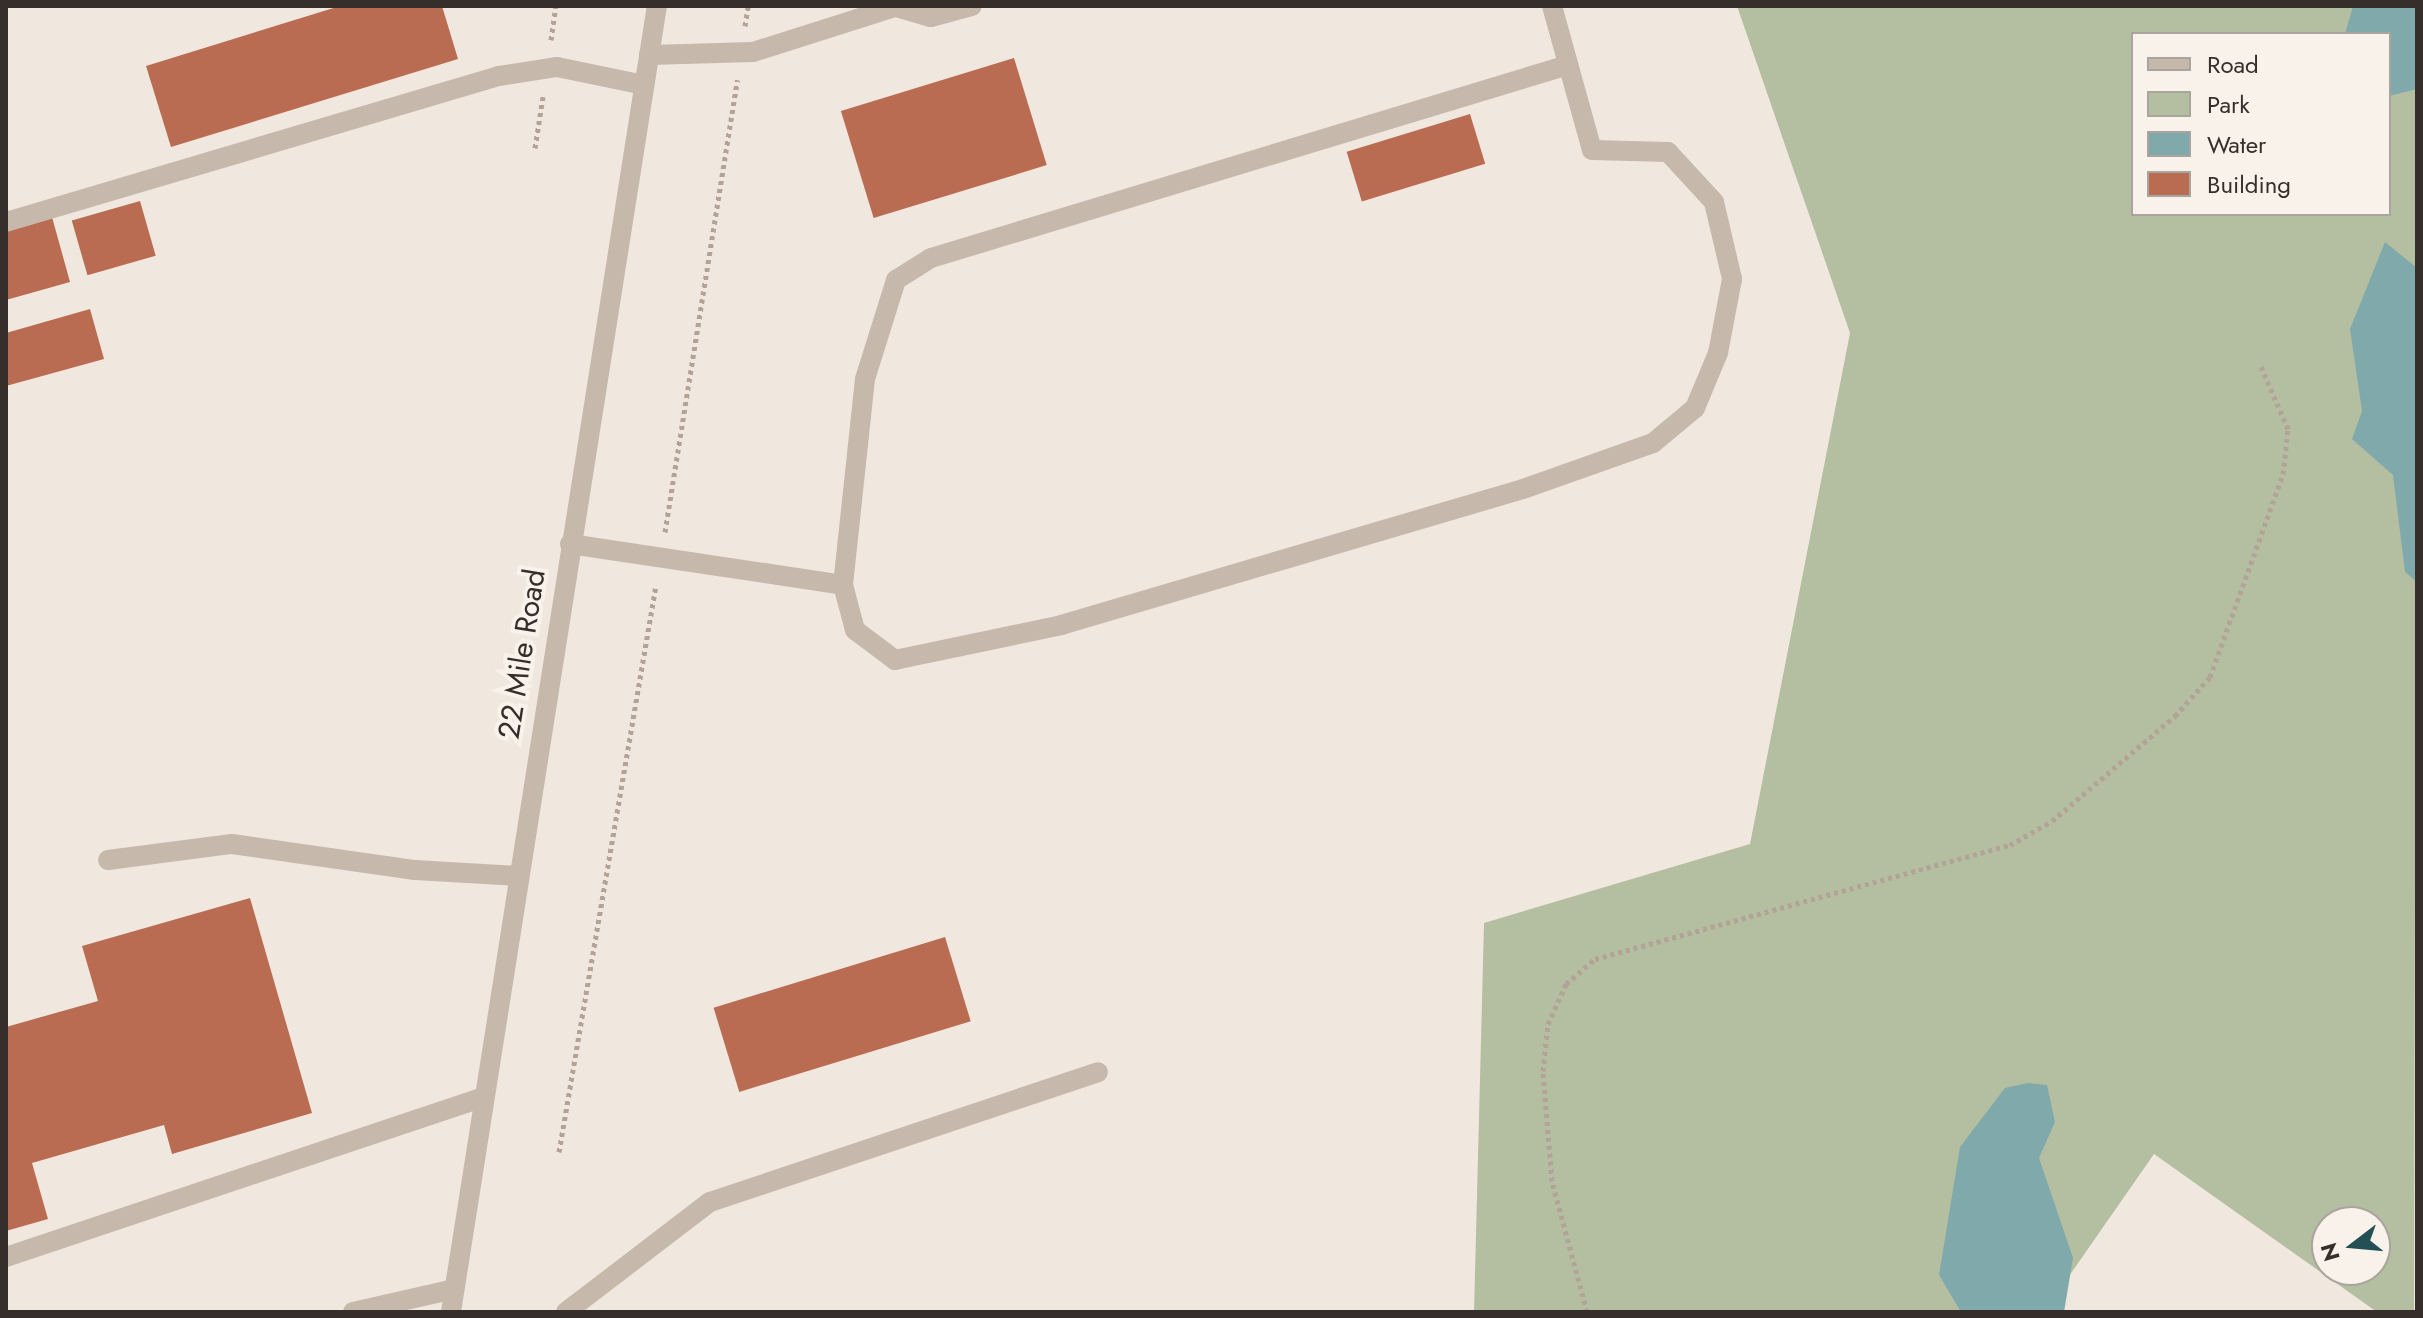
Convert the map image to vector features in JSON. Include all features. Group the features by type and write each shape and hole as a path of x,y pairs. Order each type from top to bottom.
{"street":[{"name":"22 Mile Road","path":"451,1312 657,6"},
{"path":"649,55 753,52 898,7 931,17 972,6"},
{"path":"1552,6 1592,150 1668,152 1714,202 1728,264 1718,353 1695,408 1653,443 1523,489 1062,625 895,660 855,630 843,585 865,379 896,280 931,258 1568,65"},
{"path":"6,222 499,76 557,67 644,85"},
{"path":"570,544 843,585"},
{"path":"108,860 232,844 518,876"},
{"path":"566,1312 710,1202 1098,1072"},
{"path":"6,1257 484,1097"},
{"path":"353,1312 454,1289"}],"path":[{"path":"1587,1312 1552,1181 1543,1071 1548,1024 1566,984 1595,959 2010,845 2052,821 2175,716 2210,677 2283,474 2288,429 2260,364"}],"green space":[{"path":"1737,6 2417,6 2414,1312 2377,1312 2340,1286 2391,1286 2391,1206 2311,1206 2311,1265 2154,1154 2044,1312 1474,1312 1484,923 1750,844 1850,333"}],"water":[{"path":"2353,6 2417,6 2417,89 2391,96 2391,32 2346,32"},
{"path":"2385,242 2417,268 2417,582 2405,572 2393,475 2352,439 2362,411 2350,329"},
{"path":"2028,1083 2047,1085 2055,1122 2039,1158 2073,1258 2064,1312 1961,1312 1939,1275 1960,1147 2005,1088"}],"building":[{"path":"340,6 442,6 458,59 171,147 146,66"},
{"path":"1014,58 1047,165 874,218 841,111"},
{"path":"1470,114 1485,164 1362,201 1347,152"},
{"path":"140,201 156,256 87,275 72,221"},
{"path":"52,217 70,282 6,300 6,230"},
{"path":"90,309 104,359 6,386 6,333"},
{"path":"250,898 312,1113 172,1154 164,1125 32,1163 48,1219 6,1231 6,1027 98,1001 82,946"},
{"path":"945,937 971,1021 739,1092 714,1008"}]}
